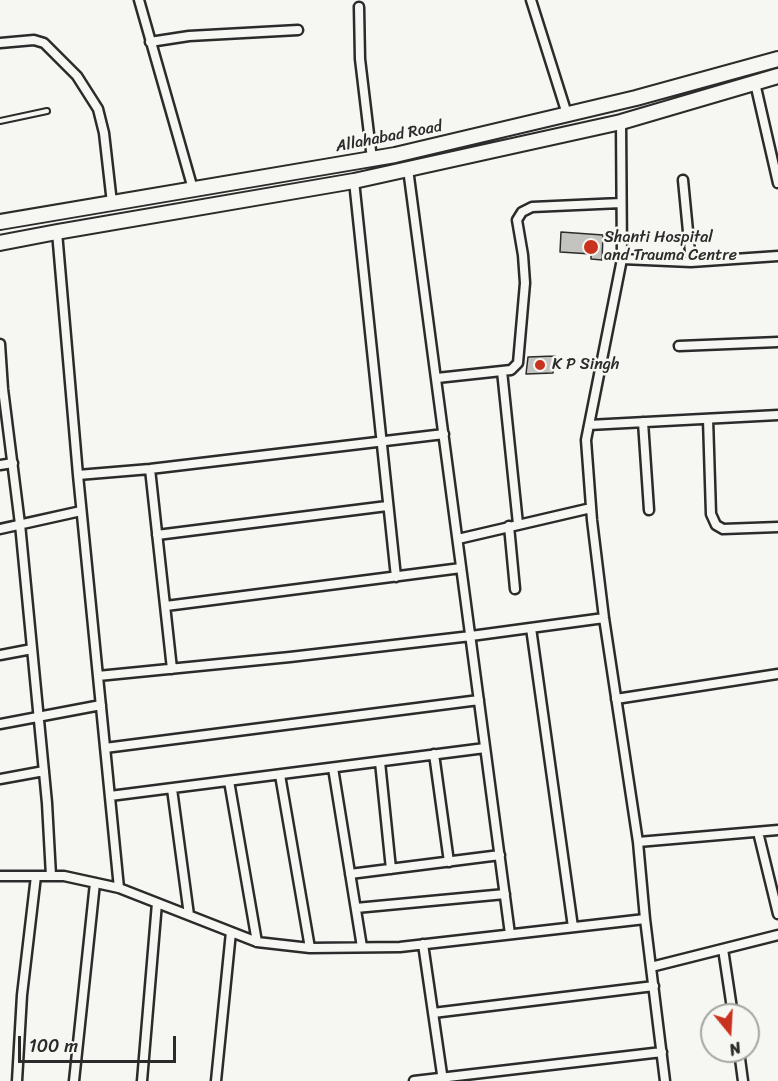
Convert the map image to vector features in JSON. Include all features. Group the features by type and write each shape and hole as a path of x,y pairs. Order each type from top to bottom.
{"main road":[{"name":"Allahabad Road","path":"0,222 372,159 636,98 778,59"},
{"path":"0,243 354,181 621,122 778,76"}],"street":[{"path":"139,0 193,189"},
{"path":"531,0 567,114"},
{"path":"359,7 360,59 372,159"},
{"path":"150,42 189,36 298,30"},
{"path":"0,43 34,40 44,43 77,76 98,109 104,133 112,203"},
{"path":"755,83 778,183"},
{"path":"621,122 622,259 586,440 591,508 604,618 638,842 665,1081"},
{"path":"408,169 510,934"},
{"path":"683,180 691,262"},
{"path":"354,181 396,577"},
{"path":"437,378 511,370 518,363 525,283 524,255 517,220 519,216 532,207 621,203"},
{"path":"57,232 81,510 119,888"},
{"path":"622,259 691,262 778,256"},
{"path":"679,346 778,342"},
{"path":"0,344 2,389 20,524 39,716 51,876"},
{"path":"502,371 513,525 515,589"},
{"path":"589,425 778,415"},
{"path":"708,418 711,514 716,525 723,529 778,527"},
{"path":"643,422 649,510"},
{"path":"78,475 150,469 444,434"},
{"path":"0,465 13,463"},
{"path":"150,469 172,669"},
{"path":"157,536 387,506"},
{"path":"458,539 591,508"},
{"path":"0,529 81,510"},
{"path":"166,606 461,568"},
{"path":"98,676 471,636 604,618"},
{"path":"531,628 573,927"},
{"path":"0,655 32,649"},
{"path":"616,699 778,674"},
{"path":"105,748 479,700"},
{"path":"0,724 101,705"},
{"path":"110,796 485,748"},
{"path":"434,754 449,862"},
{"path":"380,762 391,869"},
{"path":"333,768 362,947"},
{"path":"0,779 44,771"},
{"path":"280,775 310,948"},
{"path":"229,781 256,942"},
{"path":"172,789 189,915"},
{"path":"638,842 778,830"},
{"path":"758,831 774,879 778,914"},
{"path":"350,874 500,855"},
{"path":"0,876 64,876 119,888 256,942 310,948 400,947 645,919"},
{"path":"17,1081 22,995 36,876"},
{"path":"74,1081 95,883"},
{"path":"356,908 505,894"},
{"path":"142,1081 157,903"},
{"path":"216,1081 231,932"},
{"path":"651,967 778,938"},
{"path":"423,944 442,1079"},
{"path":"723,949 731,1003"},
{"path":"433,1013 654,986"},
{"path":"414,1081 662,1052"},
{"path":"741,1063 744,1081"}],"lane":[{"path":"0,121 47,111"}],"building":[{"path":"561,232 603,235 602,260 591,259 591,254 560,252"},
{"name":"K P Singh","path":"555,356 553,373 526,374 528,357"}],"place":[{"name":"Shanti Hospital and Trauma Centre","path":"591,247"},
{"name":"K P Singh","path":"540,365"}]}
